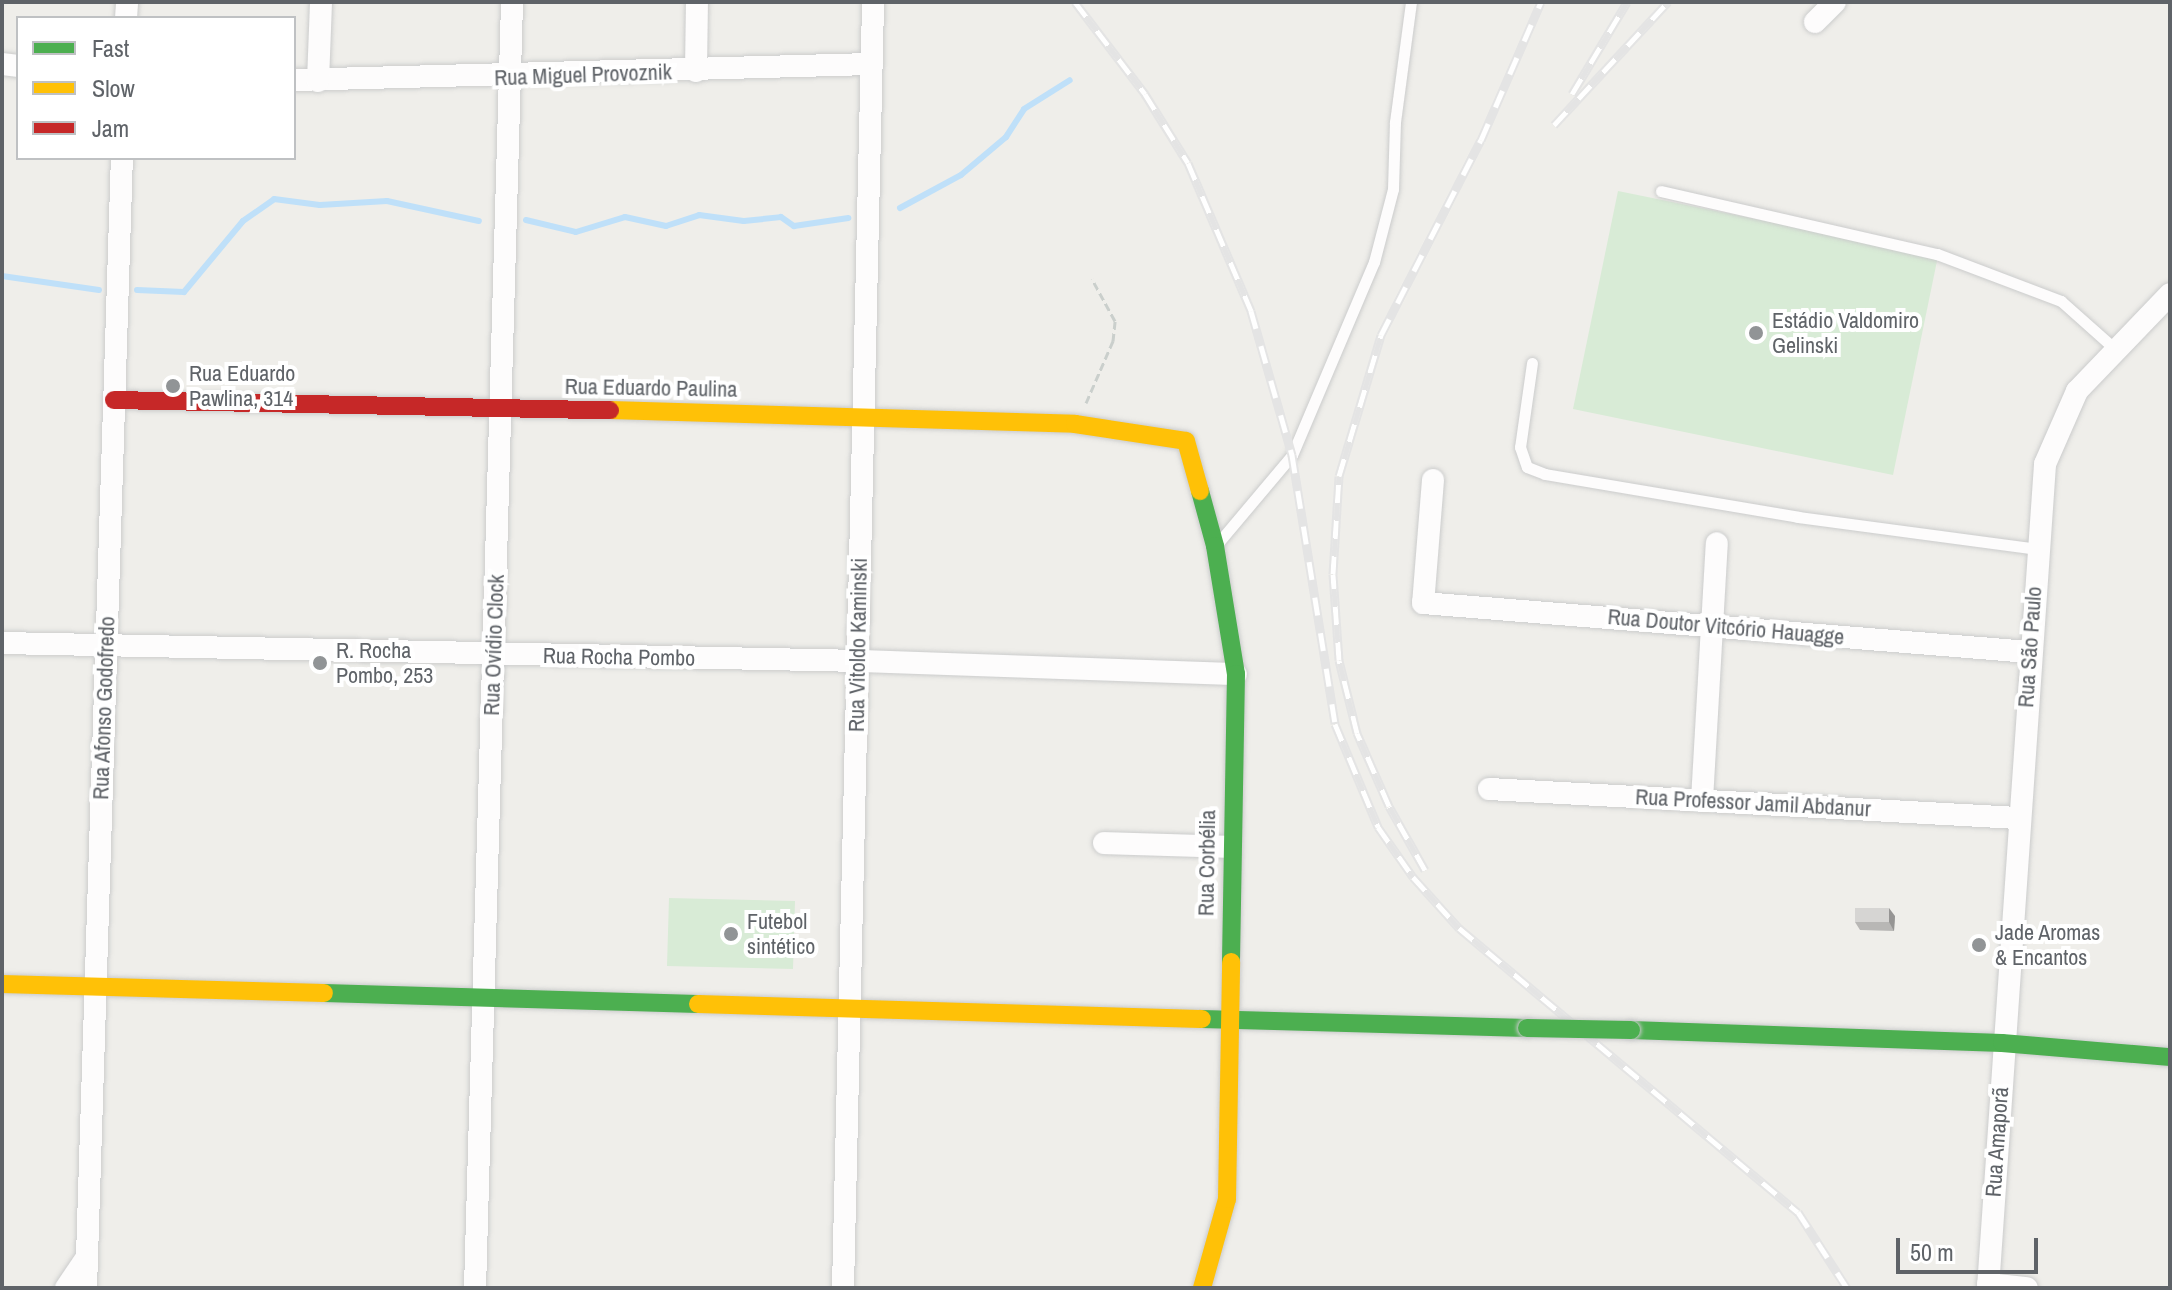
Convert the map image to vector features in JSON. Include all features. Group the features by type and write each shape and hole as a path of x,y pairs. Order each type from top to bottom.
{"street":[{"path":"318,81 321,2"},
{"name":"Rua Ovídio Clock","path":"475,1288 512,2"},
{"path":"696,71 697,2"},
{"name":"Rua Vitoldo Kaminski","path":"843,1288 873,2"},
{"path":"1815,22 1835,2"},
{"name":"Rua Miguel Provoznik","path":"296,80 510,77 872,64"},
{"name":"Rua Afonso Godofredo","path":"86,1288 122,160"},
{"name":"Rua São Paulo","path":"2002,1043 2045,464 2053,436 2077,391 2170,294"},
{"name":"Rua Eduardo Paulina","path":"114,400 864,415 1075,424 1186,441"},
{"name":"Rua Corbélia","path":"1186,441 1215,546 1236,674 1227,1199 1202,1288"},
{"name":"Rua Doutor Vitcório Hauagge","path":"1433,480 1423,603 2029,652"},
{"path":"1702,800 1717,543"},
{"name":"Rua Rocha Pombo","path":"2,643 858,661 1236,674"},
{"name":"Rua Professor Jamil Abdanur","path":"1489,789 2018,818"},
{"path":"1104,843 1231,847"},
{"path":"2,984 1631,1030 2002,1043 2170,1057"},
{"name":"Rua Amaporã","path":"1988,1286 2002,1043"},
{"path":"66,1288 86,1258"},
{"path":"1988,1286 2027,1288"}],"lane":[{"path":"1215,546 1292,455 1374,262 1393,189 1395,122 1411,2"},
{"path":"1661,191 1937,254 2061,301 2115,349"},
{"path":"1532,363 1520,447 1527,467 1545,474 1798,517 2038,549"}],"path":[{"path":"1075,424 1113,341 1112,307 1092,279"}],"green space":[{"name":"Estádio Valdomiro Gelinski","path":"1618,191 1938,256 1893,475 1573,409"},
{"name":"Futebol sintético","path":"669,898 795,901 793,969 667,966"}],"building":[{"path":"1855,908 1889,908 1889,922 1855,922"}],"waterway":[{"path":"900,208 961,175 1006,137 1024,109 1070,80"},
{"path":"137,290 184,292 243,221 274,199 320,205 387,201 479,221"},
{"path":"526,220 576,232 625,217 666,226 699,215 744,221 781,217 794,226 848,218"},
{"path":"2,276 99,290"}],"railway":[{"path":"1075,2 1145,94 1188,163 1251,311 1292,455 1335,724 1378,827 1413,877 1459,928 1798,1212 1847,1288"},
{"path":"1425,870 1389,806 1357,733 1339,660 1333,574 1339,476 1381,335 1481,140 1541,2"},
{"path":"1572,94 1627,2"},
{"path":"1554,125 1668,2"}],"traffic: fast":[{"path":"1200,491 1215,546 1236,674 1231,962"},
{"path":"324,993 698,1004"},
{"path":"1202,1019 1527,1028"},
{"path":"1527,1028 1631,1030"},
{"path":"1631,1030 2002,1043 2170,1057"}],"traffic: slow":[{"path":"610,410 1075,424 1186,441 1200,491"},
{"path":"1202,1288 1227,1199 1231,962"},
{"path":"2,984 324,993"},
{"path":"698,1004 1202,1019"}],"traffic: jam":[{"path":"114,400 610,410"}],"place":[{"name":"Estádio Valdomiro Gelinski","path":"1756,333"},
{"name":"Rua Eduardo Pawlina, 314","path":"173,386"},
{"name":"R. Rocha Pombo, 253","path":"320,663"},
{"name":"Futebol sintético","path":"731,934"},
{"name":"Jade Aromas & Encantos","path":"1979,945"}]}
